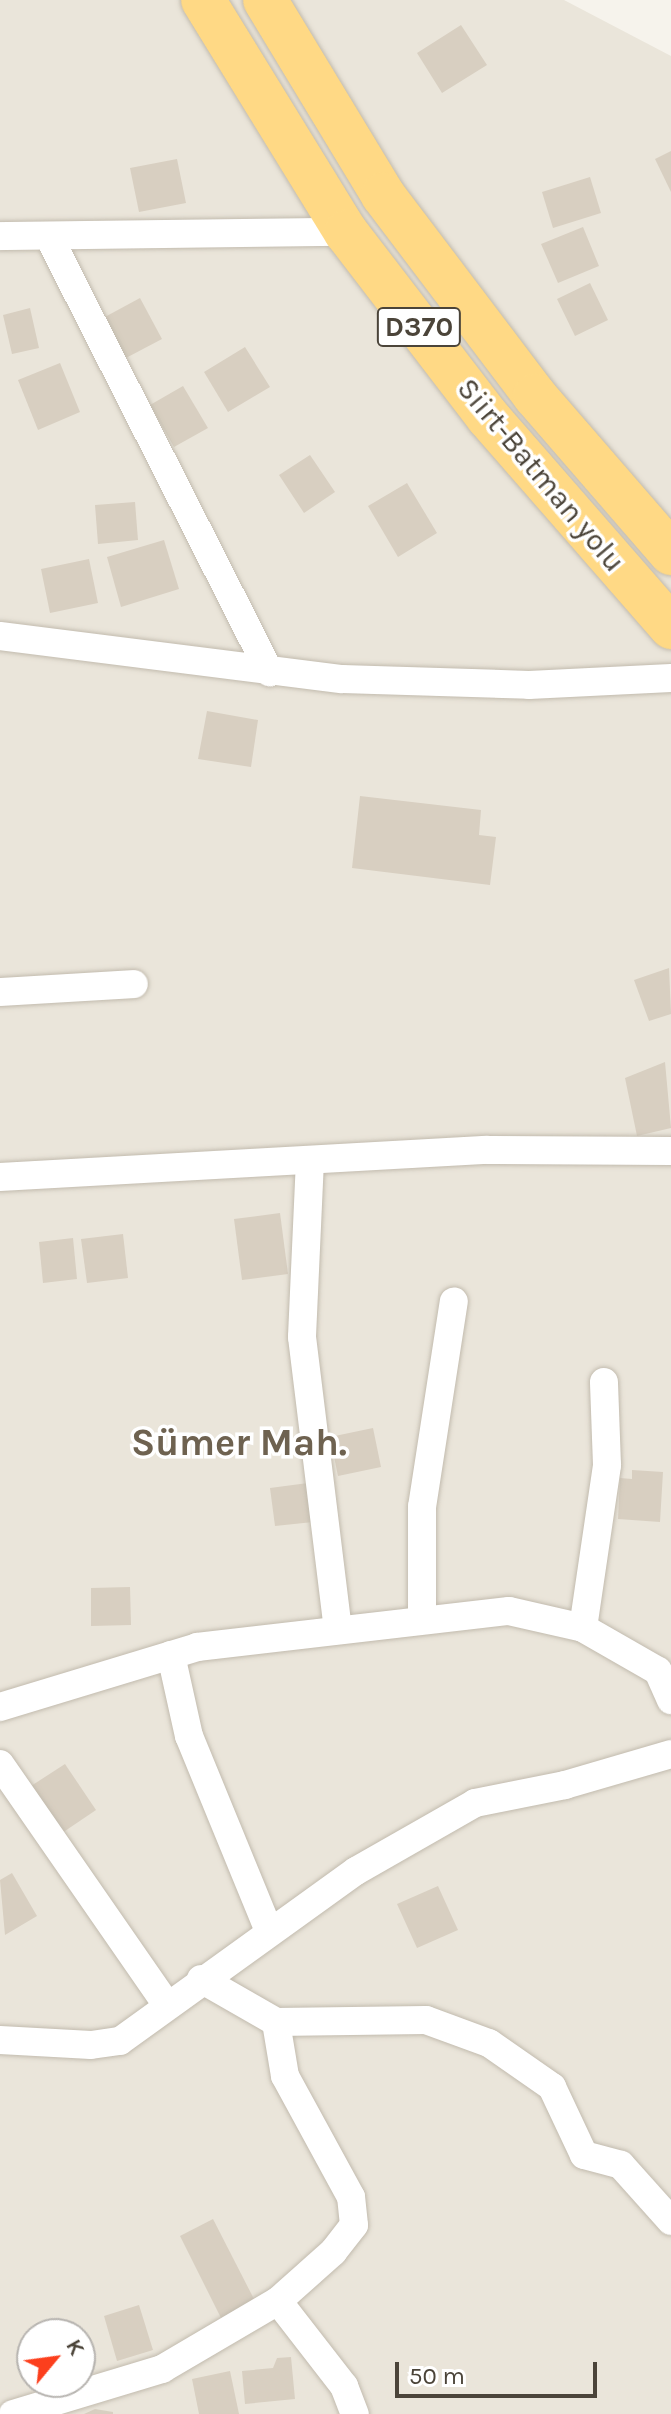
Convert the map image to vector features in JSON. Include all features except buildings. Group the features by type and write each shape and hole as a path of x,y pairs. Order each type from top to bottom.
{"highway":[{"name":"Siirt-Batman yolu","path":"203,0 346,232 488,417 671,627"},
{"name":"Siirt-Batman yolu","path":"265,0 383,195 535,396 671,553"}],"street":[{"path":"0,236 50,239 346,232"},
{"path":"50,239 270,672"},
{"path":"0,636 270,672 529,685 671,678"},
{"path":"0,992 134,984"},
{"path":"0,1177 487,1150 671,1151"},
{"path":"310,1160 302,1337 338,1630"},
{"path":"422,1620 422,1507 454,1301"},
{"path":"583,1628 607,1465 604,1382"},
{"path":"0,1707 197,1647 509,1611 583,1628 658,1671 671,1700"},
{"path":"171,1655 189,1736 269,1931"},
{"path":"0,2040 91,2045 120,2041 166,2004 356,1871 475,1803 565,1785 671,1754"},
{"path":"0,1764 166,2004"},
{"path":"201,1979 276,2022 426,2020 489,2043 552,2087 584,2155 621,2165 665,2205"},
{"path":"13,2414 162,2369 278,2301 333,2252 354,2225 351,2197 285,2076 276,2022"},
{"path":"278,2301 344,2386 355,2414"}],"shaded area":[{"path":"0,0 564,0 671,56 671,2414 0,2414"}],"district":[{"name":"Sümer Mah.","path":"239,1443"}]}
